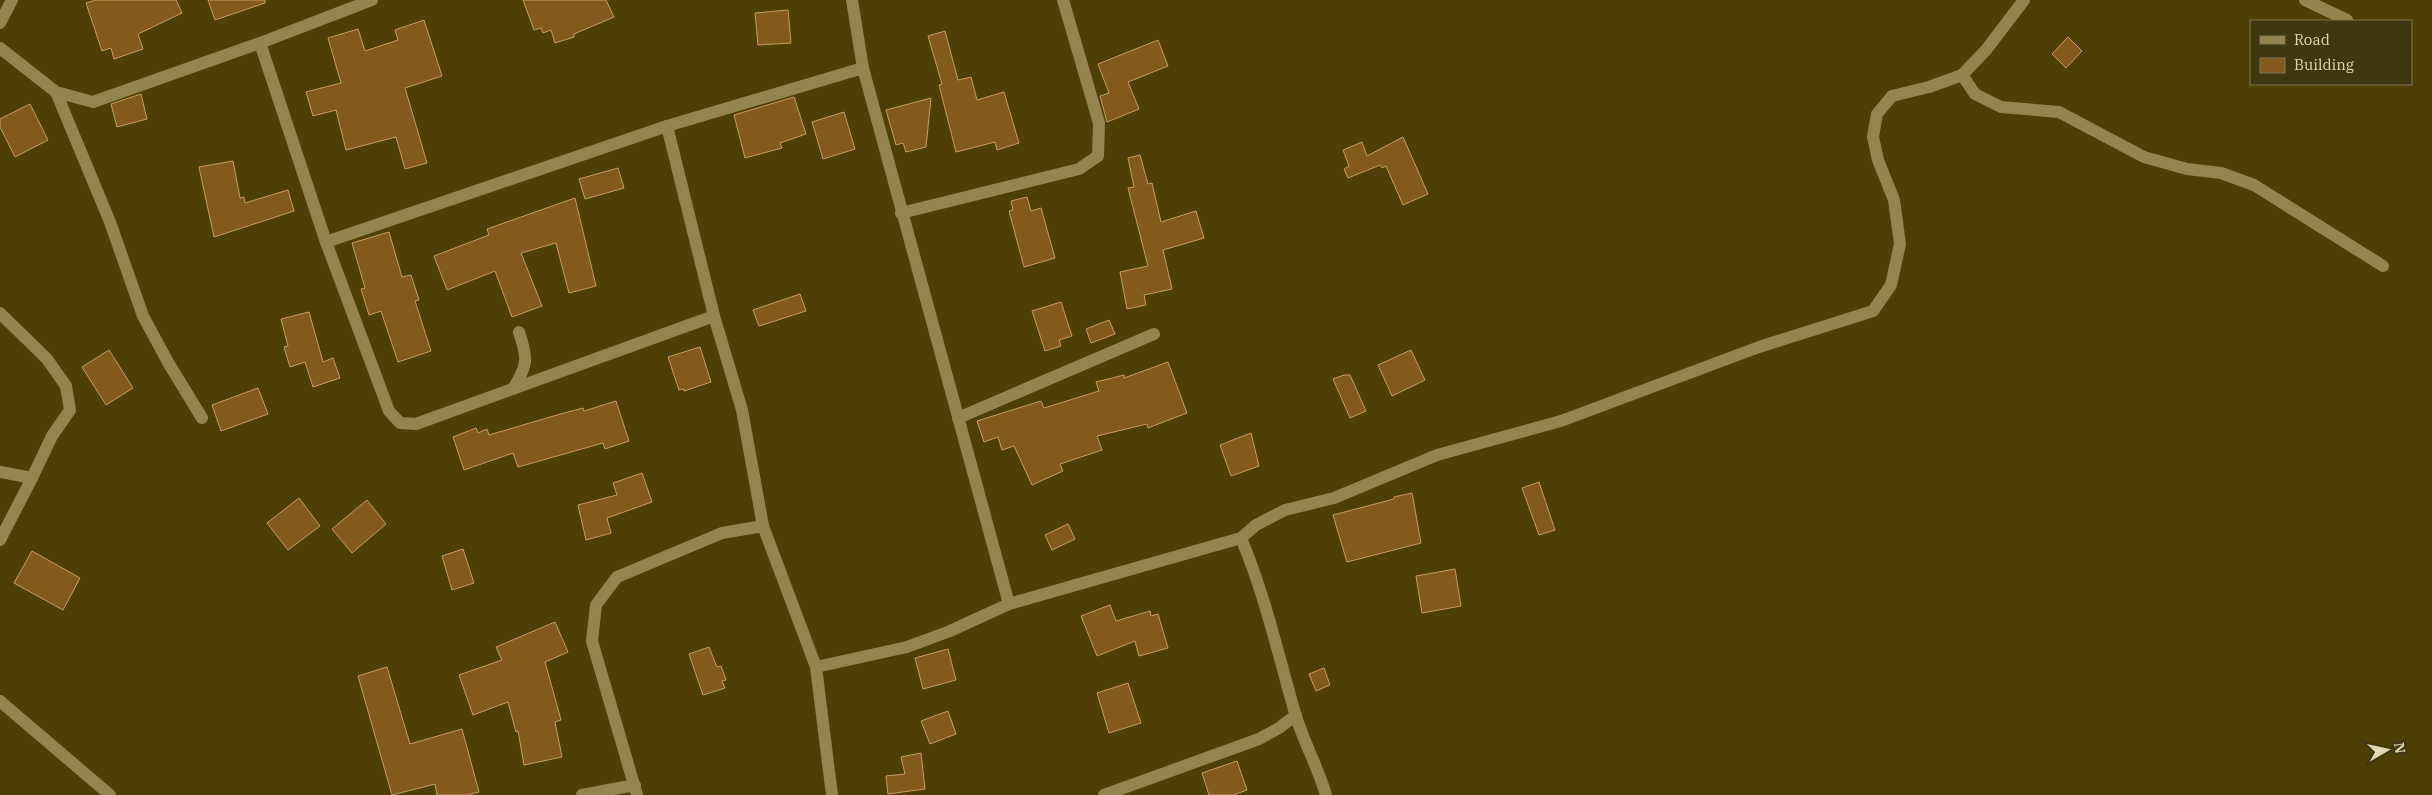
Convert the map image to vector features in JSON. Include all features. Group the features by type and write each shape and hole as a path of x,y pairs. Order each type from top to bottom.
{"street":[{"path":"0,23 12,0"},
{"path":"0,48 56,92 93,102 260,44 372,0"},
{"path":"852,0 863,68 1009,604"},
{"path":"901,213 1079,169 1098,156 1099,123 1063,0"},
{"path":"816,667 907,647 950,631 1009,604 1241,538 1256,525 1285,510 1334,498 1437,455 1561,421 1759,347 1873,311 1891,285 1900,244 1894,200 1878,160 1873,137 1877,114 1892,96 1930,87 1962,75 1986,50 2024,0"},
{"path":"2305,0 2347,20"},
{"path":"260,44 326,242 390,411 400,423 416,424 714,316"},
{"path":"326,242 667,126 863,68"},
{"path":"1962,75 1975,94 2001,107 2059,112 2144,156 2187,169 2221,173 2254,185 2383,266"},
{"path":"56,92 110,222 143,316 169,364 202,418"},
{"path":"667,126 714,316 742,410 763,526 816,667 832,795"},
{"path":"0,313 46,359 66,386 70,410 52,436 0,540"},
{"path":"513,389 524,371 527,356 519,332"},
{"path":"958,418 1154,334"},
{"path":"0,472 32,478"},
{"path":"582,795 636,790 592,641 596,605 617,577 722,533 763,526"},
{"path":"1241,538 1256,575 1296,715 1326,795"},
{"path":"0,700 110,795"},
{"path":"1104,795 1259,739 1279,728 1296,715"}],"building":[{"path":"96,0 176,0 182,13 138,34 143,49 114,59 111,48 102,51 86,3"},
{"path":"208,0 265,0 265,3 215,20"},
{"path":"523,0 606,0 614,17 574,34 574,37 555,43 551,30 543,33 541,28 534,30"},
{"path":"788,10 791,43 758,45 755,13"},
{"path":"424,20 442,76 405,88 427,163 405,169 396,137 346,150 336,110 313,116 306,92 341,83 328,38 358,29 365,51 398,40 395,30"},
{"path":"945,31 958,80 971,77 977,100 1004,92 1019,143 997,150 995,142 956,152 939,85 942,84 928,36"},
{"path":"2068,37 2082,51 2066,68 2052,54"},
{"path":"1158,40 1168,66 1128,82 1139,109 1107,122 1100,96 1109,93 1098,64"},
{"path":"141,94 147,119 117,127 111,104"},
{"path":"794,97 806,134 780,143 782,148 745,158 734,115"},
{"path":"931,98 926,147 906,152 903,143 896,145 886,110"},
{"path":"30,104 48,140 15,157 0,127 0,119"},
{"path":"844,112 855,149 823,159 812,122"},
{"path":"1403,137 1428,194 1403,205 1386,166 1382,168 1380,165 1348,178 1344,169 1349,166 1343,150 1362,142 1367,156"},
{"path":"1140,155 1148,184 1152,183 1161,222 1196,211 1204,238 1163,250 1172,289 1144,295 1146,305 1127,309 1120,272 1148,266 1128,188 1134,187 1128,158"},
{"path":"233,161 240,198 244,197 245,203 288,190 294,211 214,237 199,167"},
{"path":"618,168 624,188 585,199 579,179"},
{"path":"1027,197 1031,211 1041,208 1055,258 1024,267 1009,211 1013,210 1011,201"},
{"path":"575,198 596,286 569,293 556,243 521,253 542,306 512,317 495,271 447,290 434,256 489,235 487,229"},
{"path":"389,232 402,277 411,275 419,300 415,301 431,351 398,362 381,311 369,315 361,289 365,288 352,243"},
{"path":"800,294 806,311 759,326 753,310"},
{"path":"1061,302 1072,336 1059,340 1061,346 1045,351 1032,311"},
{"path":"309,312 323,362 333,358 340,378 313,387 305,362 290,367 284,347 288,346 281,319"},
{"path":"1109,320 1115,334 1091,343 1086,329"},
{"path":"700,347 711,382 684,391 684,389 679,390 668,357"},
{"path":"109,350 133,388 106,405 82,367"},
{"path":"1411,350 1425,380 1392,396 1378,365"},
{"path":"1168,362 1187,413 1148,428 1147,424 1097,436 1102,450 1060,464 1063,471 1032,485 1014,446 1002,450 998,437 984,442 977,421 1041,401 1044,408 1099,391 1096,382 1124,375 1124,378"},
{"path":"1350,375 1366,411 1350,418 1333,379"},
{"path":"258,388 268,414 221,431 212,405"},
{"path":"616,401 629,441 605,449 603,443 518,467 513,453 464,470 453,437 476,428 478,433 487,429 489,435 583,408 584,411"},
{"path":"1251,433 1259,466 1231,476 1220,445"},
{"path":"642,473 652,502 607,518 611,533 586,540 578,505 617,495 613,483"},
{"path":"1539,482 1555,530 1539,535 1522,488"},
{"path":"1412,493 1421,543 1347,562 1333,515"},
{"path":"299,498 320,526 288,550 267,523"},
{"path":"367,500 386,524 352,553 332,529"},
{"path":"1068,524 1075,539 1052,550 1045,535"},
{"path":"463,549 474,583 452,590 442,556"},
{"path":"32,551 80,578 63,610 14,583"},
{"path":"1455,569 1461,606 1422,613 1416,576"},
{"path":"1110,605 1116,621 1150,611 1151,616 1158,614 1168,648 1139,656 1135,641 1097,656 1081,616"},
{"path":"555,622 568,652 545,662 561,720 555,722 562,757 524,765 518,731 516,732 508,702 473,715 459,675 502,660 496,647"},
{"path":"709,647 717,667 721,666 726,680 722,681 725,688 703,695 689,654"},
{"path":"948,649 956,680 923,689 915,658"},
{"path":"387,667 410,744 462,729 479,792 467,795 437,795 435,784 392,795 358,676"},
{"path":"1324,668 1330,685 1316,691 1309,674"},
{"path":"1128,683 1141,723 1109,733 1097,693"},
{"path":"948,711 956,734 930,744 921,721"},
{"path":"921,753 925,789 888,794 886,776 905,774 901,757"},
{"path":"1237,761 1247,790 1233,795 1209,795 1202,773"}]}
